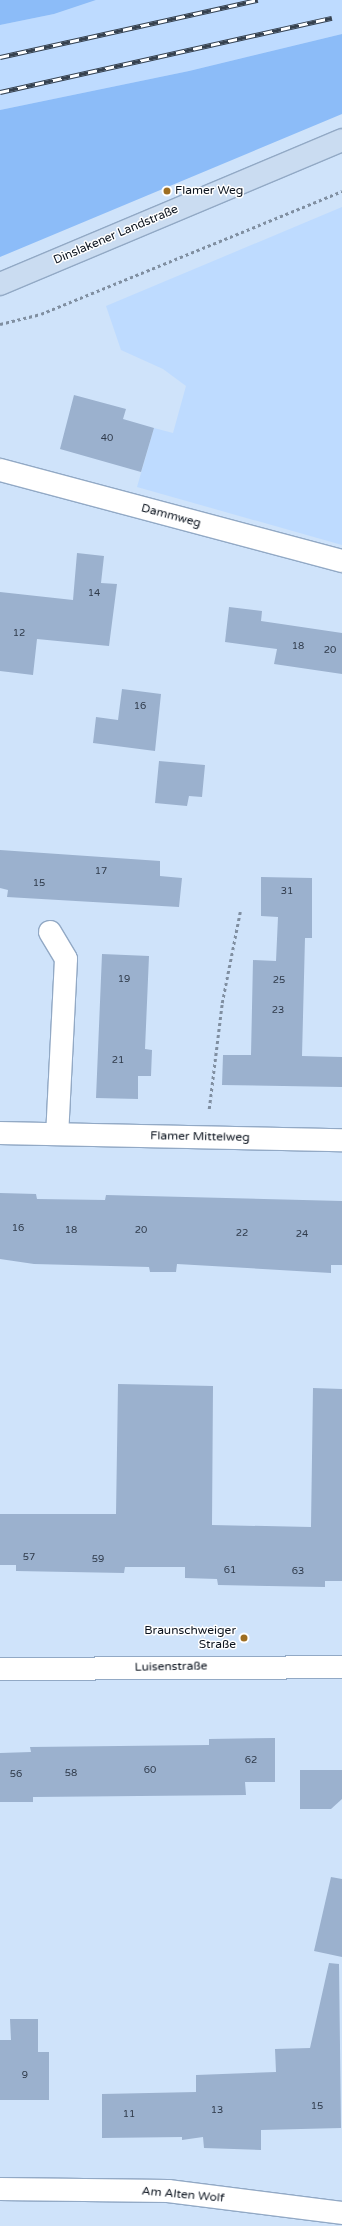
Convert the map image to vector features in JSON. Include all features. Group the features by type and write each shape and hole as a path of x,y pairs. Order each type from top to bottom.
{"main road":[{"name":"Dinslakener Landstraße","path":"0,284 342,140"}],"street":[{"name":"Dammweg","path":"0,470 342,561"},
{"path":"50,932 66,960 57,1134"},
{"name":"Flamer Mittelweg","path":"0,1133 342,1140"},
{"name":"Luisenstraße","path":"0,1670 342,1667"},
{"name":"Am Alten Wolf","path":"0,2189 168,2191 342,2213"}],"path":[{"path":"0,324 41,314 342,192"},
{"path":"206,1137 222,1003 240,912"}],"shaded area":[{"path":"0,0 96,0 54,14 0,25"},
{"path":"96,0 342,0 342,34 189,71 0,110 0,25 54,14"},
{"path":"342,34 342,114 0,257 0,110 189,71"},
{"path":"342,207 342,545 137,487 154,428 173,433 186,386 163,369 121,350 106,306"}],"building":[{"path":"74,395 126,409 123,419 154,428 141,472 60,449"},
{"path":"77,553 104,556 101,583 117,584 109,646 37,639 33,675 0,671 0,592 73,600"},
{"path":"229,607 262,611 261,621 342,633 342,674 274,664 277,649 225,642"},
{"path":"122,689 161,694 155,751 93,743 96,717 118,720"},
{"path":"159,761 205,765 202,797 189,796 187,806 155,803"},
{"path":"0,850 160,861 160,876 182,878 179,907 7,897 8,890 0,888"},
{"path":"261,877 312,878 312,938 305,938 302,1056 342,1057 342,1087 222,1085 223,1055 251,1055 253,960 276,961 278,917 261,916"},
{"path":"102,954 149,956 145,1049 152,1050 151,1076 138,1076 138,1099 96,1098"},
{"path":"0,1193 36,1194 37,1199 105,1200 106,1195 342,1201 342,1265 331,1265 331,1273 177,1264 176,1272 150,1272 149,1267 34,1264 0,1259"},
{"path":"118,1384 213,1386 212,1525 311,1527 313,1388 342,1389 342,1581 325,1581 325,1587 218,1585 217,1579 185,1578 185,1567 125,1567 124,1573 16,1571 16,1565 0,1565 0,1514 116,1514"},
{"path":"275,1738 275,1782 245,1782 246,1795 33,1797 33,1802 0,1802 0,1753 31,1752 30,1747 209,1745 209,1739"},
{"path":"300,1770 342,1770 342,1799 331,1809 300,1809"},
{"path":"331,1877 342,1879 342,1957 314,1951"},
{"path":"329,1963 339,1964 341,2128 261,2130 261,2150 204,2148 203,2137 182,2140 182,2137 102,2138 102,2094 196,2092 196,2075 276,2072 275,2049 310,2048"},
{"path":"10,2019 38,2019 38,2052 49,2052 49,2100 0,2100 0,2040 11,2040"}],"railway":[{"path":"0,57 258,0"},
{"path":"0,92 332,18"}],"place":[{"name":"Flamer Weg","path":"167,191"},
{"name":"Braunschweiger Straße","path":"244,1638"}]}
